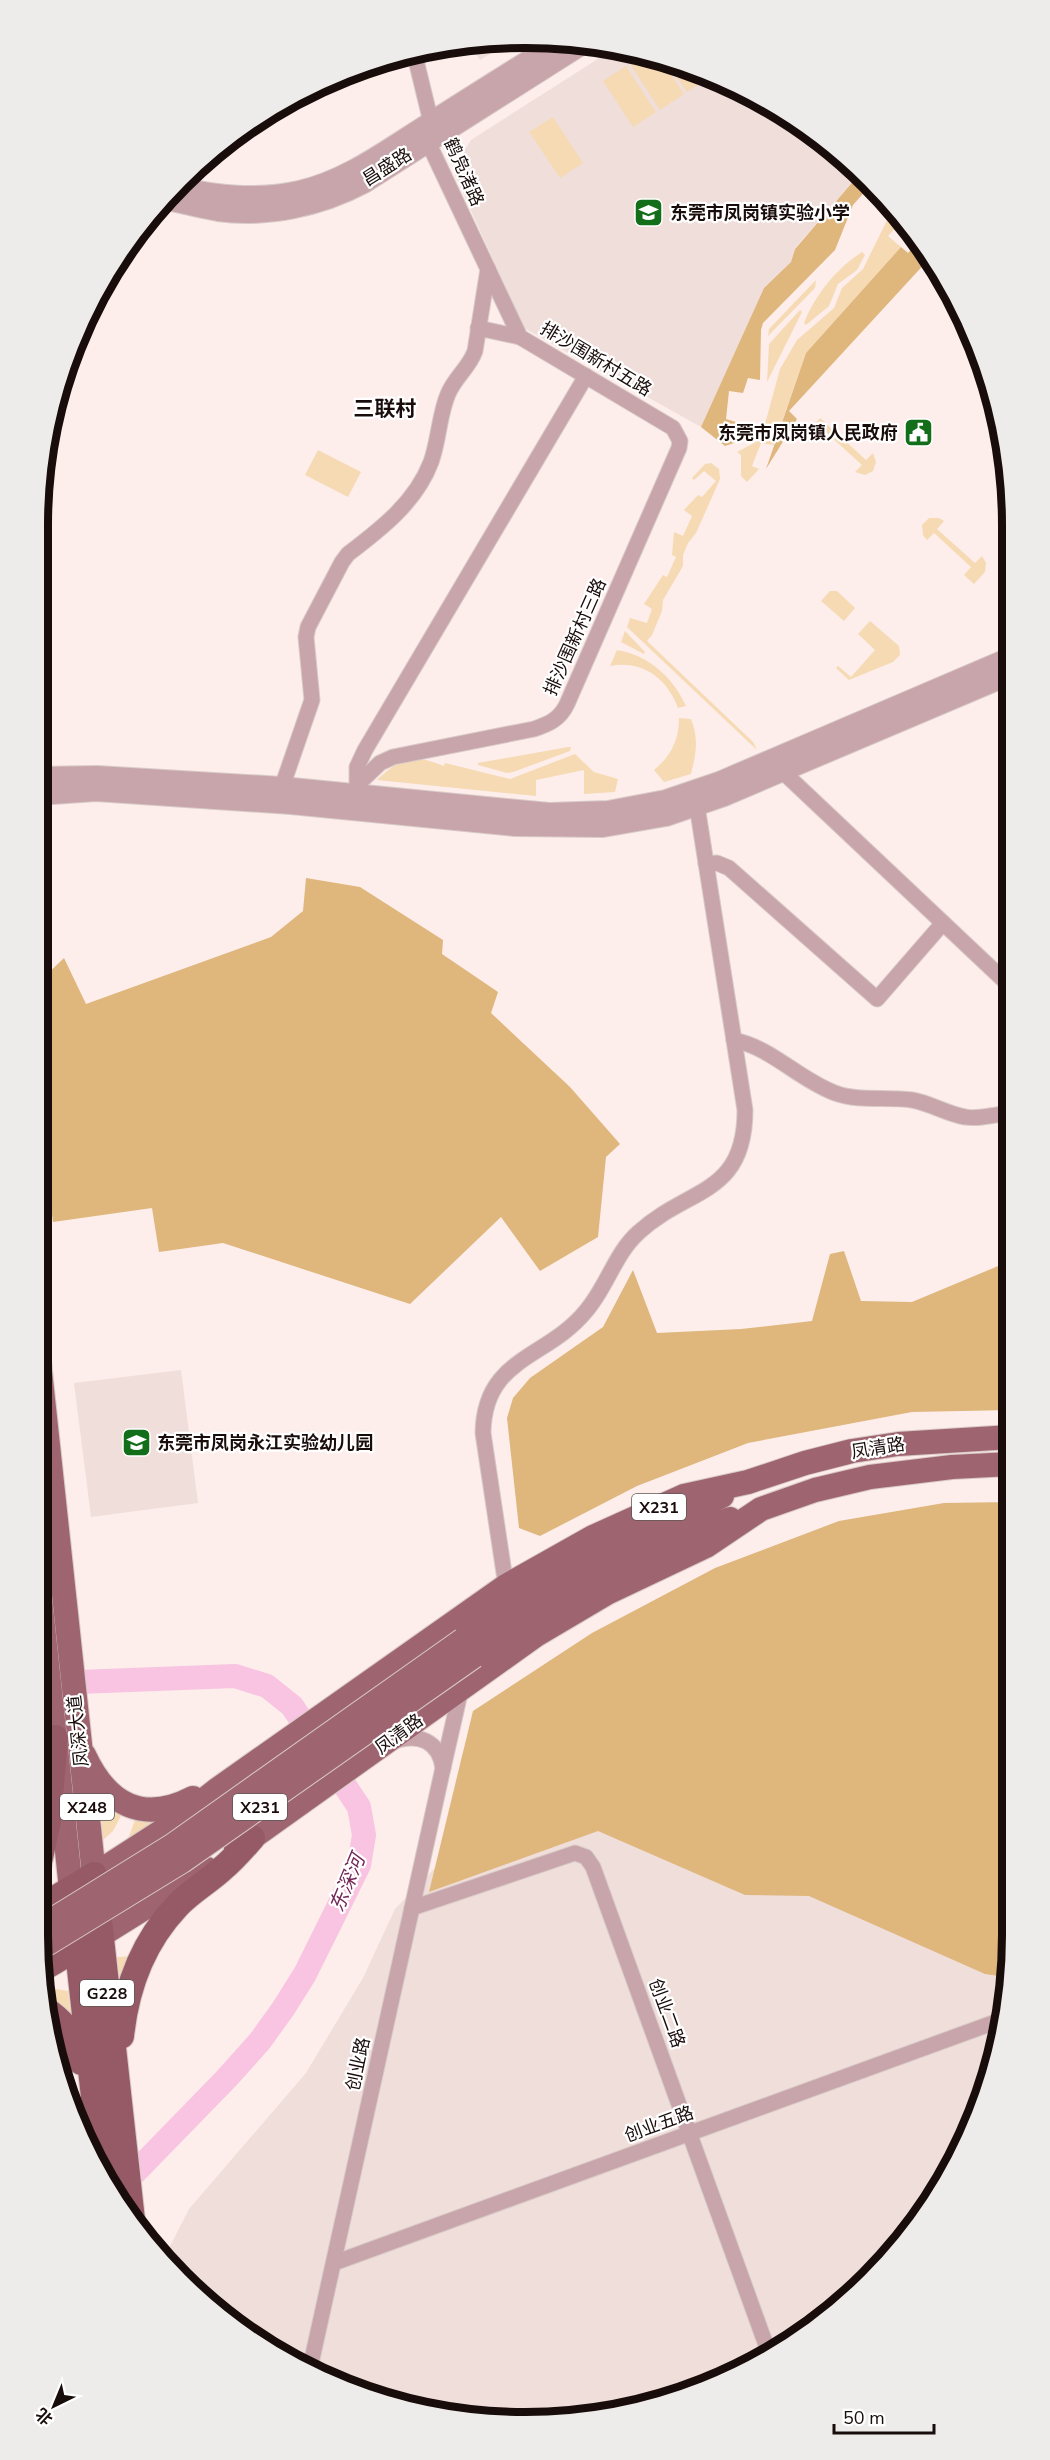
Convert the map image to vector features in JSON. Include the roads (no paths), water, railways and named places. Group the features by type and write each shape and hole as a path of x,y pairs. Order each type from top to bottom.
{"highway":[{"path":"48,1820 67,1739"},
{"path":"105,2122 124,2078 122,2024 127,1999 143,1953 159,1927 177,1906 223,1869 252,1838"},
{"name":"凤清路","path":"48,1903 94,1875"},
{"name":"凤深大道","path":"94,1875 100,1935 105,2122"},
{"name":"凤深大道","path":"71,1889 105,2122"},
{"name":"凤清路","path":"49,1965 100,1935"},
{"name":"G228","path":"55,2018 67,2029 78,2048 86,2097 105,2122 125,2196"},
{"name":"G228","path":"104,2159 105,2122"}],"main road":[{"name":"凤清路","path":"94,1875 176,1822 218,1789 506,1586 549,1560 647,1512 684,1496 748,1482 805,1463 852,1451 898,1444 1002,1438"},
{"name":"凤深大道","path":"48,1448 66,1621 71,1889"},
{"name":"凤清路","path":"48,1923 181,1840 468,1648 528,1620 582,1586 699,1530 815,1490 870,1478 952,1467 1002,1464"},
{"name":"凤清路","path":"48,1943 182,1861 565,1574 691,1513 748,1482"},
{"name":"凤清路","path":"100,1935 252,1838 560,1620 631,1581 706,1546 761,1509"},
{"name":"凤深大道","path":"48,1649 94,1875"},
{"path":"67,1739 114,1797 133,1807 151,1810 169,1809 218,1789"}],"street":[{"name":"昌盛路","path":"187,189 246,197 299,191 333,180 355,169 548,49"},
{"name":"昌盛路","path":"175,201 220,211 270,211 302,206 349,190 572,51"},
{"name":"鹤凫渚路","path":"416,61 431,122 428,142 488,268"},
{"path":"282,787 312,700 306,637 312,618 348,554 395,516 423,478 431,462 447,395 472,360 488,268"},
{"name":"排沙围新村五路","path":"488,268 520,338 673,428 680,441"},
{"path":"478,328 520,338"},
{"path":"357,789 357,767 365,750 586,376"},
{"name":"排沙围新村三路","path":"357,789 380,763 393,757 534,729 559,717 570,698 679,448 680,441"},
{"path":"48,777 97,776 357,789 549,813 578,813 637,807 719,782 1002,661"},
{"path":"48,794 96,791 291,804 544,828 603,827 635,823 697,806 1002,678"},
{"path":"782,771 1002,978"},
{"path":"506,1586 483,1433 489,1399 508,1370 561,1335 580,1318 596,1299 626,1246 636,1234 650,1222 713,1185 730,1169 742,1145 745,1110 697,806"},
{"path":"706,864 717,863 729,868 877,999 943,923"},
{"path":"734,1040 749,1043 763,1050 817,1085 836,1093 854,1097 913,1101 963,1117 1002,1115"},
{"name":"创业路","path":"311,2362 461,1689"},
{"path":"386,1744 408,1737 425,1740 439,1750 443,1768"},
{"name":"创业二路","path":"412,1908 575,1853 586,1857 594,1867 767,2346"},
{"name":"创业五路","path":"334,2263 994,2022"}],"waterway":[{"name":"东深河","path":"52,1683 235,1676 267,1686 292,1706 359,1807 364,1835 359,1865 305,1974 283,2009 260,2041 226,2079 120,2188"}],"place":[{"name":"东莞市凤岗镇实验小学","path":"649,213"},
{"name":"东莞市凤岗镇人民政府","path":"919,433"},
{"name":"东莞市凤岗永江实验幼儿园","path":"136,1443"}],"district":[{"name":"三联村","path":"385,409"}]}
